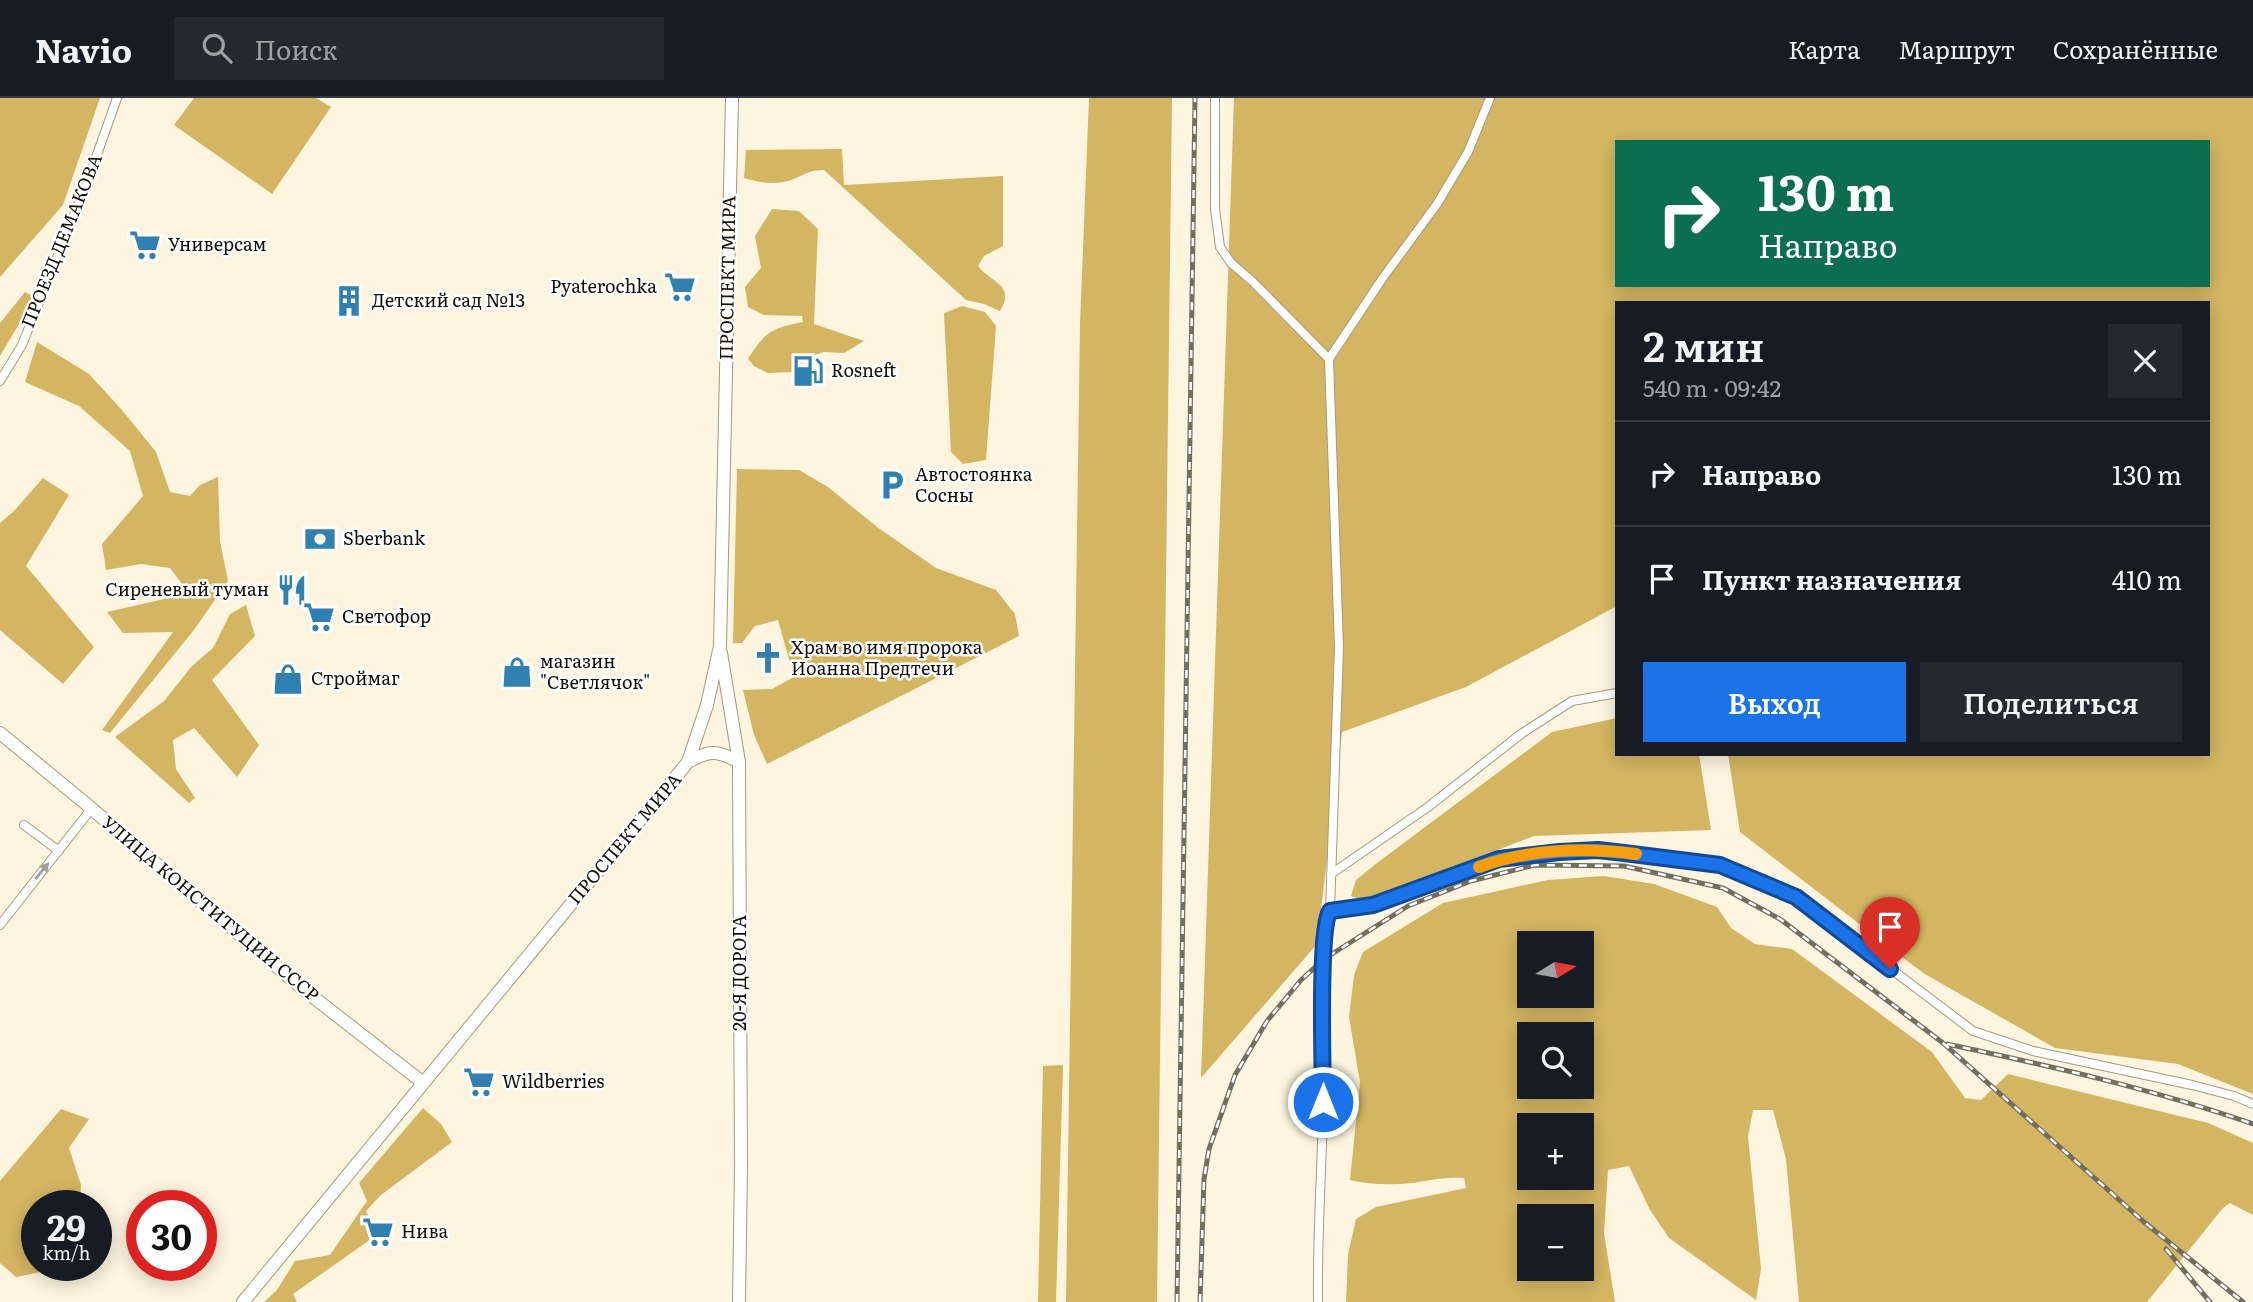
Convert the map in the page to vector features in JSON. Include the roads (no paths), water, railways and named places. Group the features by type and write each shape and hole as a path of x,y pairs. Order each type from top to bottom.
{"main road":[{"name":"ПРОСПЕКТ МИРА","path":"243,1302 688,762 706,705 720,646 732,98"},
{"name":"20-Я ДОРОГА","path":"720,646 739,762 739,1302"},
{"name":"УЛИЦА КОНСТИТУЦИИ СССР","path":"0,733 303,989 422,1082"},
{"path":"688,762 704,753 725,755 739,762"}],"street":[{"name":"ПРОЕЗД ДЕМАКОВА","path":"0,381 22,345 32,321 87,183 117,98"},
{"path":"1215,98 1214,209 1220,247 1231,263 1329,359"},
{"path":"1318,1302 1324,959 1326,918 1330,911 1339,647 1329,359 1382,279 1437,204 1468,152 1490,98"},
{"path":"1331,874 1428,807 1531,727 1572,701 1615,693"},
{"path":"0,925 92,808"},
{"path":"24,825 59,851"},
{"path":"1330,911 1373,905 1499,859 1528,855 1598,850 1720,865 1796,897 1973,1031 2033,1051 2192,1085 2253,1104"}],"railway":[{"path":"1177,1302 1195,98"},
{"path":"1200,1302 1204,1179 1209,1149 1235,1075 1267,1021 1301,980 1324,959 1408,906 1471,881 1535,865 1624,866 1723,888 1780,919 1943,1043 2144,1222 2243,1302"},
{"path":"1947,1044 2139,1089 2253,1124"},
{"path":"2166,1249 2210,1302"}],"place":[{"name":"Универсам","path":"145,245"},
{"name":"Pyaterochka","path":"680,287"},
{"name":"Детский сад №13","path":"349,301"},
{"name":"Rosneft","path":"808,371"},
{"name":"Автостоянка Сосны","path":"892,485"},
{"name":"Sberbank","path":"320,539"},
{"name":"Сиреневый туман","path":"292,590"},
{"name":"Светофор","path":"319,617"},
{"name":"Храм во имя пророка Иоанна Предтечи","path":"768,658"},
{"name":"магазин \"Светлячок\"","path":"517,672"},
{"name":"Строймаг","path":"288,679"},
{"name":"Wildberries","path":"479,1082"},
{"name":"Нива","path":"378,1232"}]}
